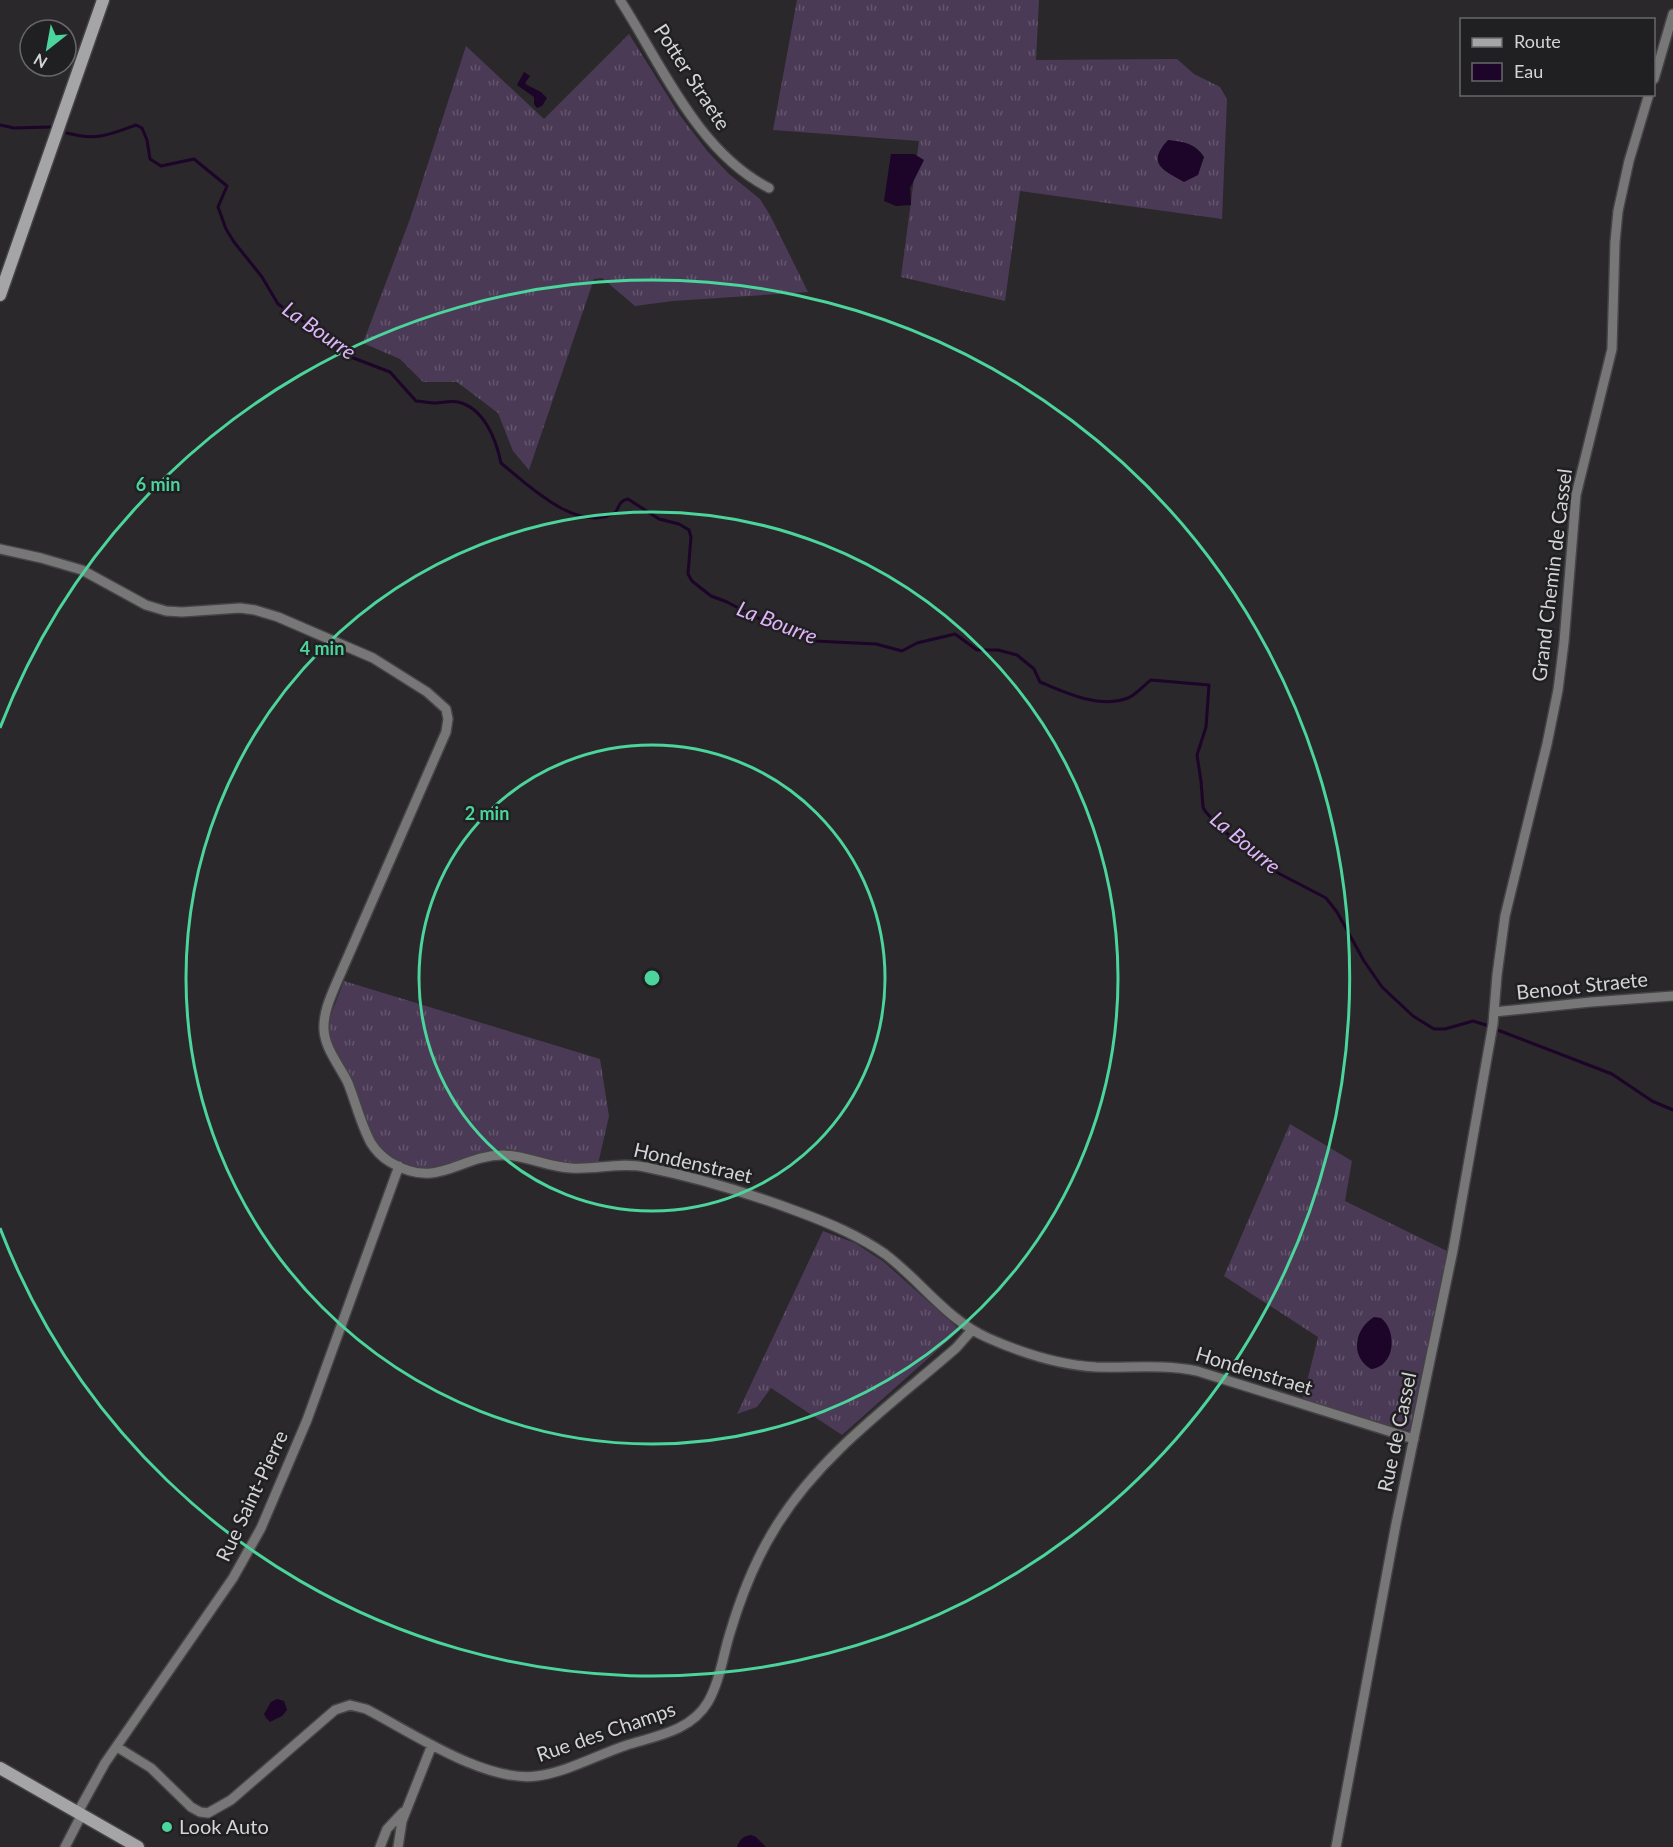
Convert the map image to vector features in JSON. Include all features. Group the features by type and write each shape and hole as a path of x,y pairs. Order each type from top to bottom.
{"street":[{"path":"0,296 103,0"},
{"name":"Potter Straete","path":"620,0 676,92 703,130 740,171 769,188"},
{"path":"1655,72 1673,14"},
{"name":"Grand Chemin de Cassel","path":"1492,1029 1505,916 1560,676 1572,528 1578,485 1612,349 1618,211 1629,160 1648,96"},
{"name":"Hondenstraet","path":"0,549 82,570 146,605 166,611 187,612 232,607 270,614 380,662 427,692 446,709 448,719 446,732 336,984 328,1005 324,1026 326,1043 347,1082 370,1141 383,1157 399,1166 420,1172 441,1173 480,1159 508,1156 573,1169 615,1164 637,1166 727,1186 831,1224 865,1241 892,1260 972,1330 1029,1353 1065,1363 1094,1367 1171,1366 1197,1371 1414,1439"},
{"name":"Benoot Straete","path":"1494,1012 1673,996"},
{"name":"Rue de Cassel","path":"1336,1847 1414,1439 1453,1250 1492,1029"},
{"name":"Rue Saint-Pierre","path":"65,1847 84,1815 102,1768 233,1578 261,1528 307,1420 399,1166"},
{"name":"Rue des Champs","path":"117,1747 151,1768 191,1807 208,1813 217,1810 231,1800 326,1717 345,1705 355,1705 366,1709 432,1745 497,1772 519,1776 554,1772 666,1733 691,1721 700,1713 711,1696 746,1587 768,1541 794,1500 832,1455 956,1348 972,1330"},
{"path":"398,1847 400,1827 432,1745"},
{"path":"0,1768 138,1847"},
{"path":"381,1847 390,1825 407,1808"},
{"path":"84,1815 123,1847"}],"green space":[{"path":"797,0 1039,0 1036,60 1177,59 1194,74 1220,87 1227,99 1222,219 1020,191 1005,301 901,277 919,141 773,130"},
{"path":"629,34 679,114 708,152 729,174 760,199 808,292 673,301 635,306 602,278 594,279 529,470 513,451 498,413 457,382 423,382 400,359 363,343 410,219 466,46 544,119"},
{"path":"344,981 600,1059 609,1116 598,1164 560,1162 518,1151 499,1149 483,1152 454,1164 425,1168 404,1164 386,1154 362,1117 328,1036 327,1025"},
{"path":"1290,1124 1352,1161 1345,1201 1447,1251 1411,1431 1302,1402 1318,1337 1224,1276"},
{"path":"823,1231 855,1243 884,1262 960,1330 842,1435 771,1388 757,1407 737,1414"}],"water":[{"path":"524,72 530,76 525,83 547,98 542,106 537,108 534,104 534,97 517,85"},
{"path":"1168,140 1189,144 1201,152 1204,157 1198,175 1184,182 1160,166 1158,155"},
{"path":"891,154 914,154 924,160 910,188 911,205 896,206 884,201"},
{"path":"1374,1317 1381,1318 1390,1331 1391,1347 1385,1361 1371,1369 1360,1358 1357,1343 1362,1328"},
{"path":"277,1699 284,1701 287,1710 282,1716 270,1722 264,1714 271,1702"},
{"path":"751,1835 766,1847 737,1847 742,1838"}],"waterway":[{"name":"La Bourre","path":"0,125 14,128 50,127"},
{"name":"La Bourre","path":"67,133 94,137 136,125 142,128 147,140 150,159 161,166 194,159 227,186 218,207 226,229 262,277 278,304 324,336 343,354 390,372 416,401 435,403 455,401 467,405 482,418 487,426 496,444 501,463 555,505 586,517 602,517 616,512 621,502 628,499 659,519 679,524 689,530 691,537 688,574 692,581 711,596 815,641 876,644 902,651 917,643 955,634 977,650 998,650 1017,655 1034,669 1040,682 1094,701 1106,702 1128,698 1151,680 1209,685 1206,727 1197,755 1205,811 1220,828 1278,873 1326,898 1337,912 1364,961 1382,987 1413,1016 1434,1029 1445,1029 1473,1021 1489,1026"},
{"name":"La Bourre","path":"1495,1029 1612,1074 1652,1101 1673,1110"}],"place":[{"name":"Look Auto","path":"167,1827"}]}
